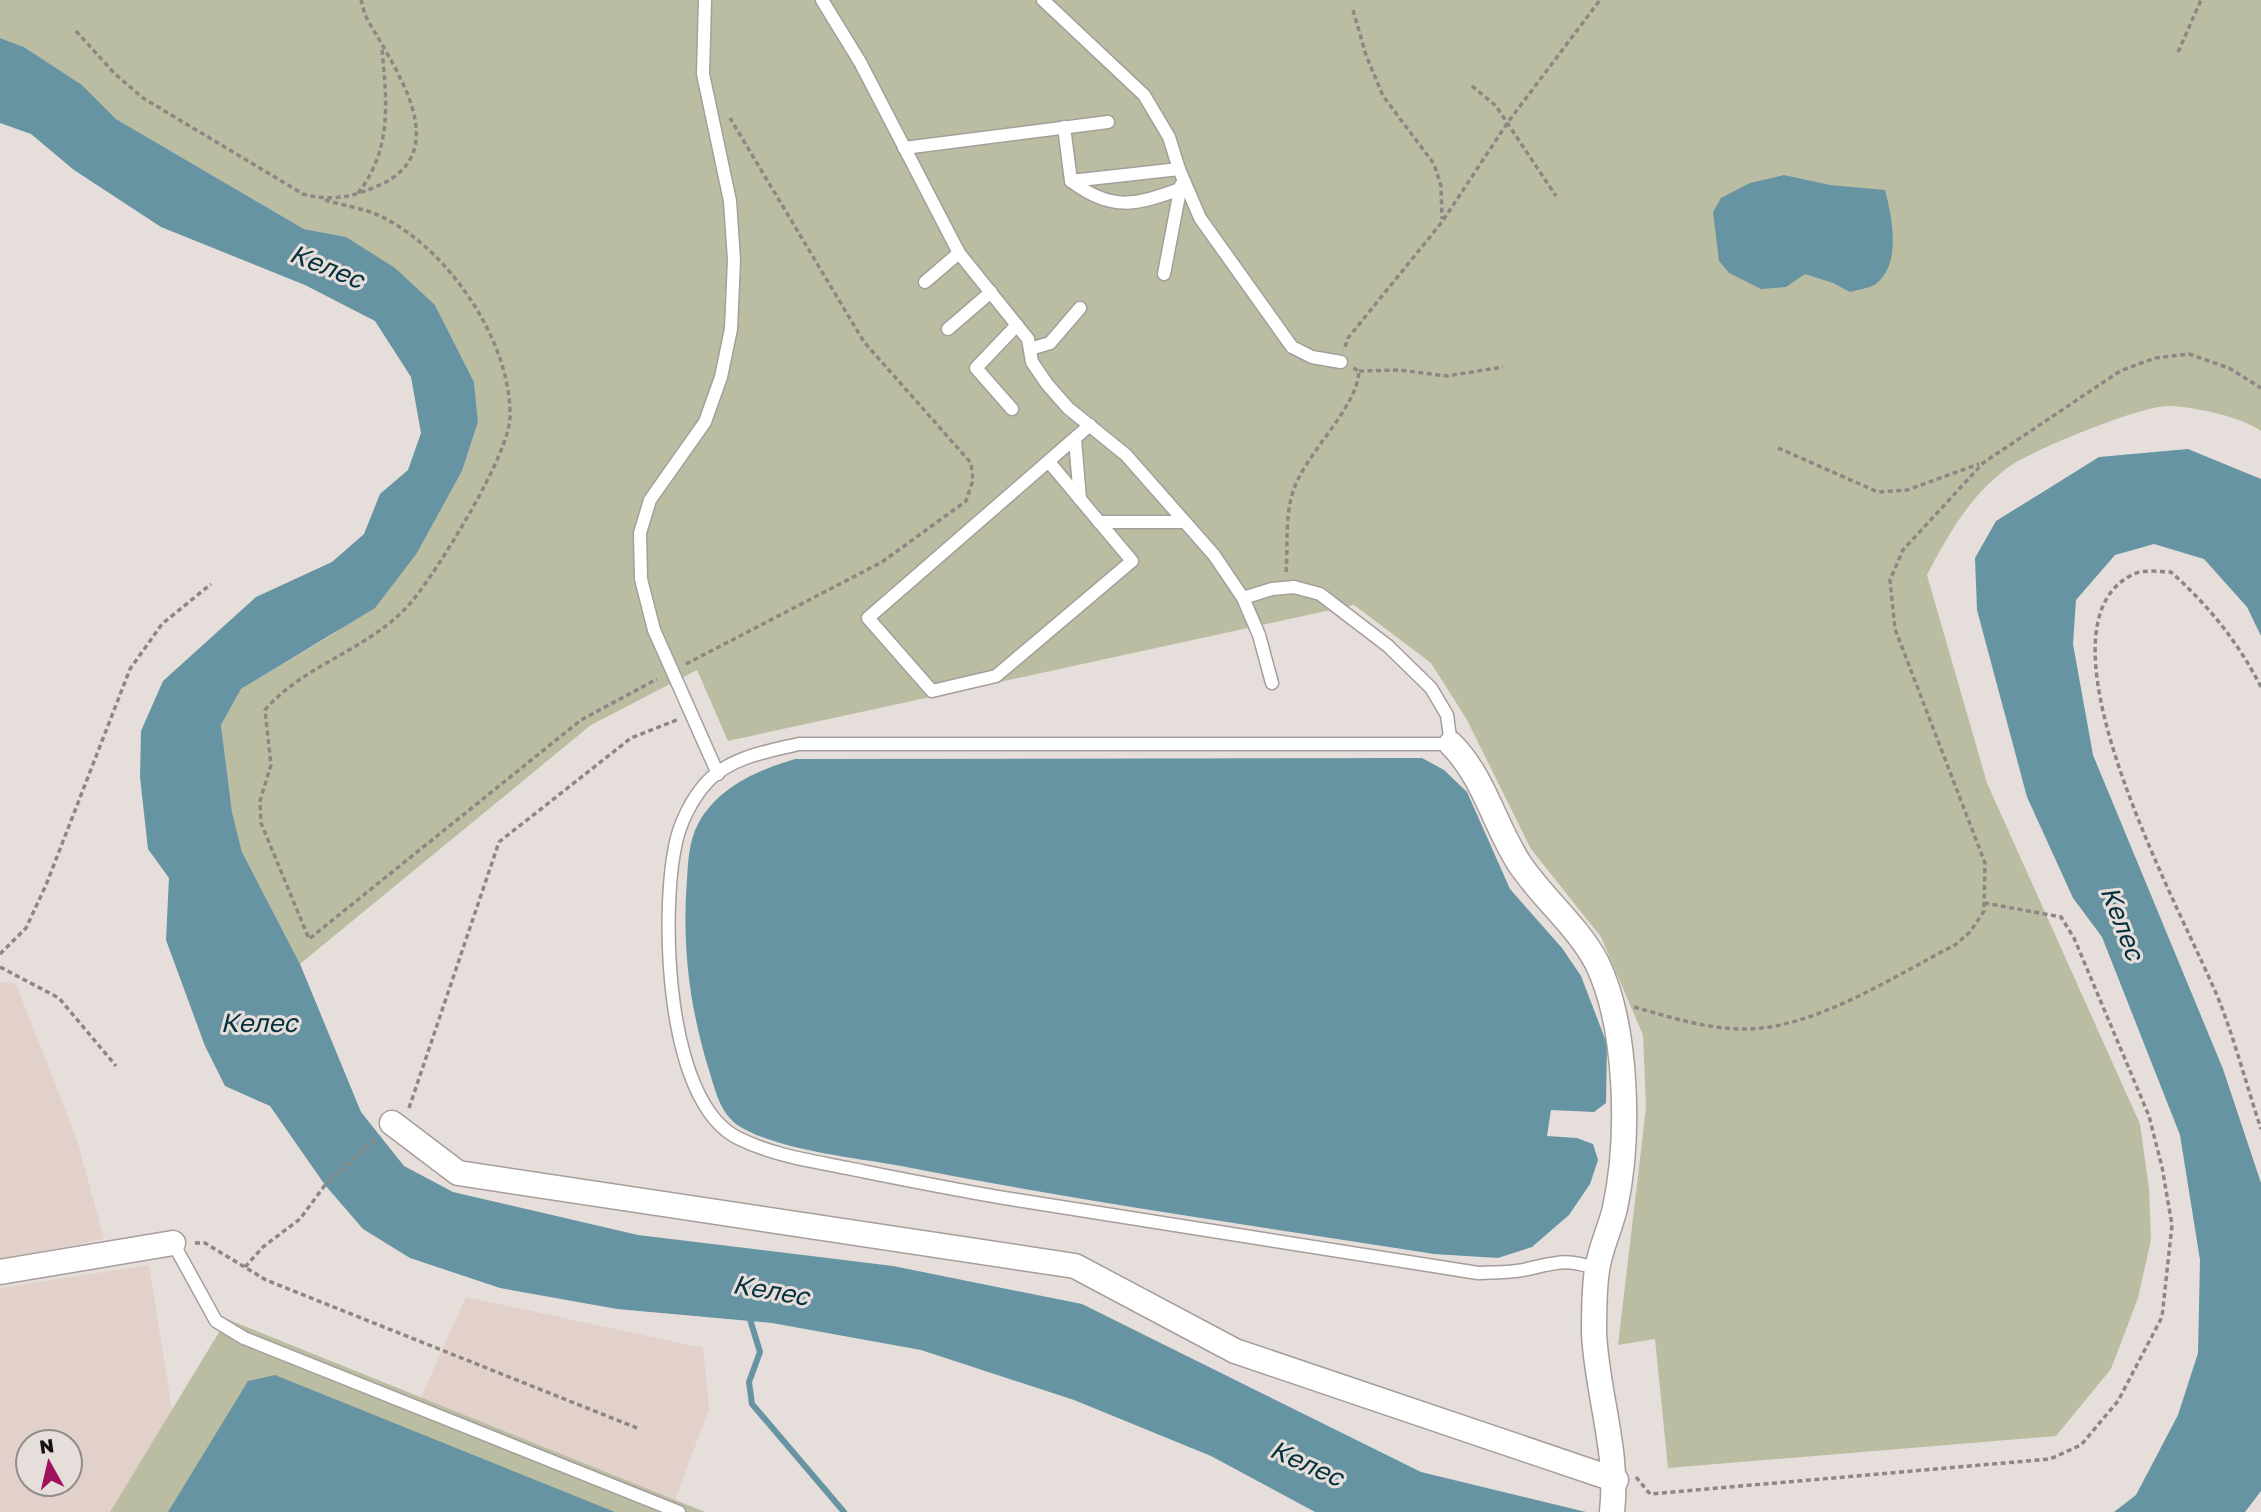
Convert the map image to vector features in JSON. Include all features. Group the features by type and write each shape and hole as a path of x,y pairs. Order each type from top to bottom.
{"street":[{"path":"1451,744 1468,761 1517,860 1535,885 1576,930 1597,964 1610,1001 1623,1070 1623,1128 1615,1207 1597,1269 1594,1334 1615,1480 1612,1512"},
{"path":"392,1123 458,1173 1075,1266 1235,1351 1615,1480"},
{"path":"0,1272 173,1243"}],"lane":[{"path":"705,0 704,74 730,201 734,260 731,329 721,377 705,422 650,500 640,533 641,579 654,630 718,774"},
{"path":"822,0 860,62 959,253 1028,339 1032,362 1047,384 1068,408 1126,455 1214,555 1243,598 1259,635 1272,682"},
{"path":"1043,0 1144,95 1170,137 1180,178 1200,218 1292,347 1312,357 1341,362"},
{"path":"904,148 1108,122"},
{"path":"1064,127 1071,181 1086,192 1126,205 1141,204 1180,178"},
{"path":"1071,181 1180,178"},
{"path":"1164,274 1180,178"},
{"path":"925,282 959,253"},
{"path":"948,329 991,292"},
{"path":"1030,349 1050,343 1080,309"},
{"path":"1012,409 976,368 1017,326"},
{"path":"1049,462 1132,561 996,676 932,691 868,618 1090,425"},
{"path":"1075,439 1080,499"},
{"path":"1099,522 1185,522"},
{"path":"1243,598 1285,588 1320,594 1388,646 1431,688 1447,715 1451,744 799,744 763,752 709,781 687,812 675,845 667,916 671,989 683,1049 700,1098 715,1121 734,1136 770,1152 958,1190 1478,1273 1521,1271 1555,1261 1573,1261 1597,1269"},
{"path":"173,1243 216,1321 244,1338 679,1512"}],"path":[{"path":"325,200 357,195 384,184 406,165 418,134 414,105 360,0"},
{"path":"1503,367 1447,376 1399,370 1359,371 1341,362 1348,338 1442,222 1508,122 1600,0"},
{"path":"2178,52 2201,0"},
{"path":"1353,10 1382,96 1434,164 1441,186 1442,222"},
{"path":"76,32 115,74 143,98 303,194 386,218 427,250 478,308 499,348 507,382 510,420 498,460 413,600 376,636 280,693 265,710 271,765 260,801 261,822 309,939 581,720 883,562 966,501 973,480 971,463 864,342 724,109"},
{"path":"357,195 374,173 386,134 387,97 382,46"},
{"path":"1472,86 1496,106 1556,196"},
{"path":"1610,1001 1699,1025 1744,1029 1784,1025 1822,1012 1955,945 1970,932 1984,911 1985,863 1895,629 1890,601 1890,580 1903,550 1983,463 2120,370 2155,358 2189,354 2229,368 2261,388"},
{"path":"1285,588 1291,496 1319,443 1358,386 1359,371"},
{"path":"1778,448 1878,492 1907,490 1983,463"},
{"path":"2261,687 2245,655 2204,601 2171,572 2136,573 2110,593 2094,633 2097,687 2118,770 2220,1003 2261,1129"},
{"path":"0,954 26,928 41,896 130,669 162,624 211,584"},
{"path":"246,1268 263,1247 300,1219 325,1185 411,1105 499,842 631,738 690,714"},
{"path":"1615,1480 1639,1477 1650,1494 2050,1459 2081,1445 2118,1401 2162,1317 2168,1282 2172,1225 2152,1129 2074,938 2061,917 1985,903"},
{"path":"0,967 59,998 117,1066"},
{"path":"173,1243 205,1243 266,1280 637,1428"}],"shaded area":[{"path":"0,982 16,984 77,1140 104,1239 0,1259"},
{"path":"149,1265 172,1410 110,1512 0,1512 0,1288"},
{"path":"466,1297 703,1348 709,1409 675,1500 421,1397"}],"green space":[{"path":"0,0 2261,0 2261,431 2242,421 2218,414 2170,406 2137,412 2064,439 2022,459 1996,477 1972,502 1927,575 1987,783 2140,1124 2149,1188 2151,1240 2138,1298 2111,1369 2056,1436 1668,1468 1655,1339 1618,1345 1646,1108 1643,1035 1601,937 1531,849 1467,720 1431,663 1354,605 728,741 697,670 591,725 300,964 242,852 232,812 221,725 241,689 335,633 417,553 462,471 478,422 474,382 435,305 346,237 304,229 116,119 82,85 24,47 0,38"},
{"path":"227,1319 705,1512 110,1512"}],"water":[{"name":"Келес","path":"0,38 24,47 82,85 116,119 304,229 346,237 395,268 435,305 474,382 478,422 462,471 417,553 375,608 241,689 221,725 232,812 242,852 300,964 361,1112 404,1166 453,1192 638,1235 893,1266 1082,1304 1421,1472 1586,1512 1315,1512 1211,1456 1074,1400 921,1350 772,1323 617,1309 500,1288 410,1258 363,1229 325,1185 270,1106 225,1086 205,1046 166,940 169,878 148,849 140,777 141,731 163,681 256,597 332,562 364,534 380,494 408,470 421,433 411,377 375,321 305,285 161,227 74,170 31,134 0,123"},
{"path":"1784,175 1830,185 1885,190 1892,226 1892,252 1884,275 1876,284 1850,292 1805,274 1786,287 1761,289 1729,273 1719,261 1713,212 1721,198 1750,183"},
{"name":"Келес","path":"2188,449 2261,479 2261,636 2247,607 2204,559 2154,544 2115,555 2076,600 2073,644 2093,755 2223,1069 2261,1183 2261,1491 2245,1512 2114,1512 2136,1495 2178,1415 2198,1353 2200,1260 2180,1135 2102,937 2073,898 2027,797 1977,610 1975,558 1996,521 2099,457"},
{"path":"1422,758 1444,770 1467,792 1510,889 1562,948 1581,976 1607,1044 1606,1103 1594,1112 1551,1110 1547,1136 1577,1138 1593,1144 1598,1160 1590,1184 1569,1215 1532,1247 1498,1258 1434,1254 1034,1191 795,1147 739,1126 722,1107 701,1044 688,974 685,928 689,858 695,831 706,811 728,790 753,775 795,759"},
{"path":"275,1375 615,1512 168,1512 248,1381"}],"waterway":[{"path":"749,1316 760,1352 749,1382 752,1404 844,1512"}]}
